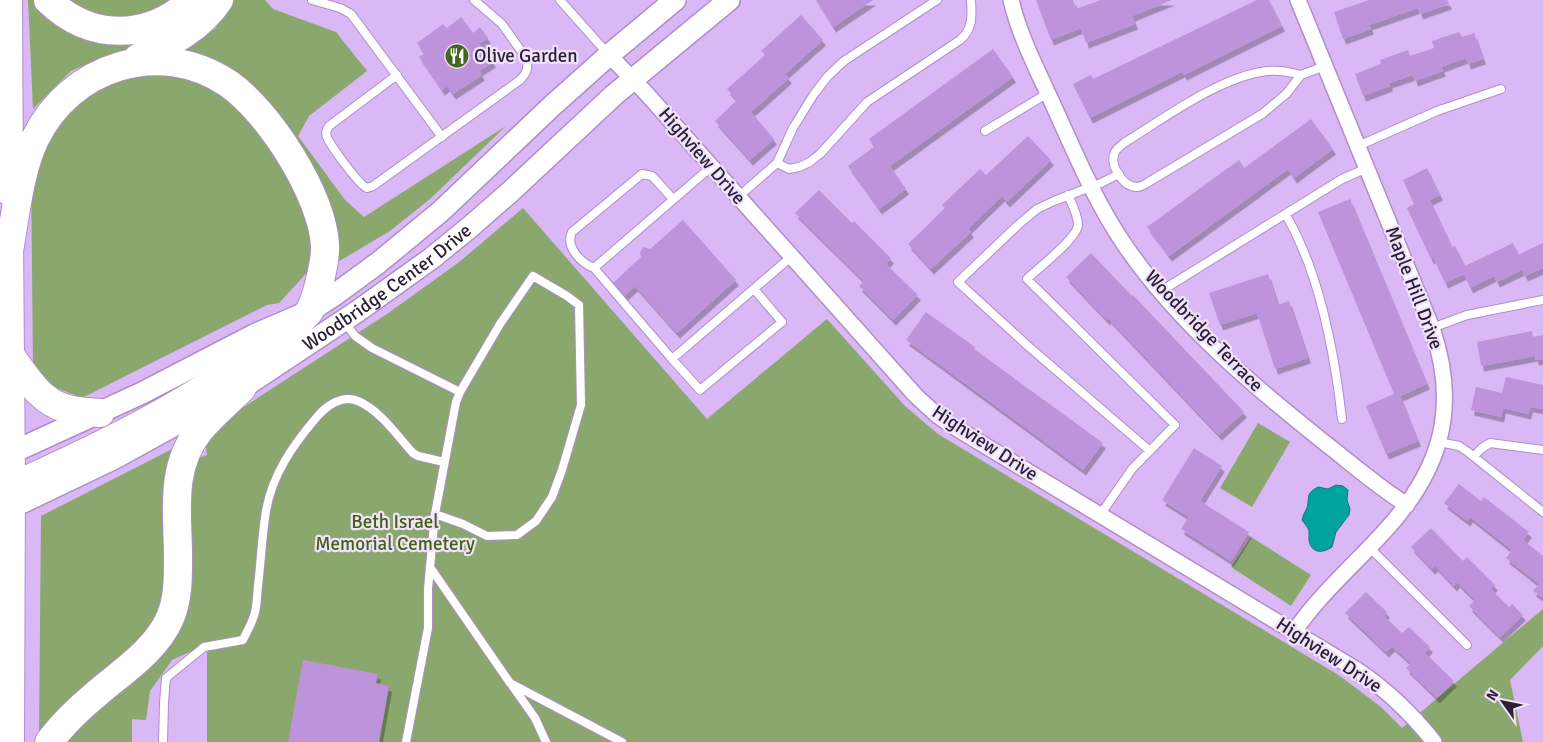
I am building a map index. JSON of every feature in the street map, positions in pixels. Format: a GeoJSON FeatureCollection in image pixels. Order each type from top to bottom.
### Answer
{"type":"FeatureCollection","features":[{"type":"Feature","properties":{"kind":"highway"},"geometry":{"type":"LineString","coordinates":[[8,0],[10,355],[5,484],[10,742]]}},
{"type":"Feature","properties":{"kind":"highway"},"geometry":{"type":"LineString","coordinates":[[48,0],[80,23],[105,30],[128,31],[166,20],[192,0]]}},
{"type":"Feature","properties":{"kind":"highway"},"geometry":{"type":"LineString","coordinates":[[9,251],[26,163],[33,142],[42,125],[60,102],[77,87],[98,74],[118,67],[181,38],[204,19],[219,0]]}},
{"type":"Feature","properties":{"kind":"highway"},"geometry":{"type":"LineString","coordinates":[[5,484],[96,448],[177,403],[261,350],[318,323],[325,255],[320,216],[301,174],[262,118],[246,99],[228,84],[197,68],[177,63],[155,62],[118,67]]}},
{"type":"Feature","properties":{"kind":"highway"},"geometry":{"type":"LineString","coordinates":[[10,355],[33,386],[51,402],[66,409],[100,413]]}},
{"type":"Feature","properties":{"kind":"highway"},"geometry":{"type":"LineString","coordinates":[[49,742],[87,702],[153,645],[166,626],[175,604],[178,585],[177,500],[178,475],[181,464],[198,432],[242,388]]}},
{"type":"Feature","properties":{"kind":"street","name":"Woodbridge Center Drive"},"geometry":{"type":"LineString","coordinates":[[5,484],[113,459],[242,388],[318,323],[378,263],[434,218],[540,117],[609,55],[675,0]]}},
{"type":"Feature","properties":{"kind":"street","name":"Woodbridge Center Drive"},"geometry":{"type":"LineString","coordinates":[[5,484],[100,413],[254,335],[318,323],[344,322],[425,263],[470,227],[510,193],[632,79],[729,0]]}},
{"type":"Feature","properties":{"kind":"street","name":"Woodbridge Terrace"},"geometry":{"type":"LineString","coordinates":[[1011,0],[1024,42],[1090,186],[1123,241],[1161,291],[1209,342],[1251,382],[1383,489],[1407,505]]}},
{"type":"Feature","properties":{"kind":"street","name":"Maple Hill Drive"},"geometry":{"type":"LineString","coordinates":[[1294,632],[1317,601],[1407,505],[1429,469],[1439,442],[1444,414],[1440,358],[1432,328],[1298,0]]}},
{"type":"Feature","properties":{"kind":"street","name":"Highview Drive"},"geometry":{"type":"LineString","coordinates":[[609,55],[916,396],[931,410],[956,428],[1377,684],[1410,715],[1434,742]]}},
{"type":"Feature","properties":{"kind":"lane"},"geometry":{"type":"LineString","coordinates":[[312,0],[340,8],[351,14],[442,137]]}},
{"type":"Feature","properties":{"kind":"lane"},"geometry":{"type":"LineString","coordinates":[[397,75],[328,127],[326,135],[362,186],[371,187],[442,137],[520,80],[527,69],[528,63],[526,58],[502,24],[474,0]]}},
{"type":"Feature","properties":{"kind":"lane"},"geometry":{"type":"LineString","coordinates":[[560,0],[609,55]]}},
{"type":"Feature","properties":{"kind":"lane"},"geometry":{"type":"LineString","coordinates":[[738,197],[777,163],[804,111],[832,70],[937,0]]}},
{"type":"Feature","properties":{"kind":"lane"},"geometry":{"type":"LineString","coordinates":[[777,163],[789,169],[810,162],[821,153],[867,102],[960,40],[967,33],[971,24],[971,0]]}},
{"type":"Feature","properties":{"kind":"lane"},"geometry":{"type":"LineString","coordinates":[[1301,75],[1286,94],[1262,114],[1148,183],[1132,186],[1124,182],[1114,165],[1113,157],[1121,146],[1211,90],[1238,78],[1261,72],[1277,71],[1301,75],[1325,66]]}},
{"type":"Feature","properties":{"kind":"lane"},"geometry":{"type":"LineString","coordinates":[[1358,146],[1437,111],[1501,89]]}},
{"type":"Feature","properties":{"kind":"lane"},"geometry":{"type":"LineString","coordinates":[[985,131],[1048,94]]}},
{"type":"Feature","properties":{"kind":"lane"},"geometry":{"type":"LineString","coordinates":[[594,268],[711,167]]}},
{"type":"Feature","properties":{"kind":"lane"},"geometry":{"type":"LineString","coordinates":[[1161,291],[1342,179],[1367,168]]}},
{"type":"Feature","properties":{"kind":"lane"},"geometry":{"type":"LineString","coordinates":[[674,199],[652,176],[642,174],[580,226],[571,235],[570,245],[586,265],[594,268],[700,390],[782,322],[754,289]]}},
{"type":"Feature","properties":{"kind":"lane"},"geometry":{"type":"LineString","coordinates":[[1119,174],[1045,205],[1030,214],[958,282],[1023,342],[1150,451]]}},
{"type":"Feature","properties":{"kind":"lane"},"geometry":{"type":"LineString","coordinates":[[1068,195],[1077,217],[1078,227],[1070,239],[1027,279],[1175,425],[1126,477],[1100,515]]}},
{"type":"Feature","properties":{"kind":"lane"},"geometry":{"type":"LineString","coordinates":[[1285,214],[1303,249],[1321,302],[1335,362],[1342,419]]}},
{"type":"Feature","properties":{"kind":"lane"},"geometry":{"type":"LineString","coordinates":[[672,359],[791,257]]}},
{"type":"Feature","properties":{"kind":"lane"},"geometry":{"type":"LineString","coordinates":[[406,742],[428,628],[430,566],[435,514],[454,408],[460,392],[500,324],[533,276],[579,305],[581,405],[552,497],[536,521],[517,535],[487,536],[464,524],[435,514]]}},
{"type":"Feature","properties":{"kind":"lane"},"geometry":{"type":"LineString","coordinates":[[1432,328],[1467,315],[1543,300]]}},
{"type":"Feature","properties":{"kind":"lane"},"geometry":{"type":"LineString","coordinates":[[344,322],[355,336],[372,348],[460,392]]}},
{"type":"Feature","properties":{"kind":"lane"},"geometry":{"type":"LineString","coordinates":[[163,742],[166,678],[204,647],[243,640],[255,613],[266,510],[274,485],[288,455],[320,413],[334,402],[350,399],[359,402],[376,413],[413,453],[444,462]]}},
{"type":"Feature","properties":{"kind":"lane"},"geometry":{"type":"LineString","coordinates":[[1439,442],[1459,446],[1474,456],[1543,512]]}},
{"type":"Feature","properties":{"kind":"lane"},"geometry":{"type":"LineString","coordinates":[[1474,456],[1490,443],[1543,450]]}},
{"type":"Feature","properties":{"kind":"lane"},"geometry":{"type":"LineString","coordinates":[[1369,547],[1467,645]]}},
{"type":"Feature","properties":{"kind":"lane"},"geometry":{"type":"LineString","coordinates":[[430,566],[534,718],[546,742]]}},
{"type":"Feature","properties":{"kind":"lane"},"geometry":{"type":"LineString","coordinates":[[510,683],[622,742]]}},
{"type":"Feature","properties":{"kind":"green space"},"geometry":{"type":"Polygon","coordinates":[[[28,0],[34,0],[37,6],[155,43],[108,55],[71,71],[33,109],[28,0]]]}},
{"type":"Feature","properties":{"kind":"green space"},"geometry":{"type":"Polygon","coordinates":[[[66,0],[179,0],[174,5],[125,20],[85,17],[66,0]]]}},
{"type":"Feature","properties":{"kind":"green space"},"geometry":{"type":"Polygon","coordinates":[[[228,0],[265,0],[273,9],[336,32],[367,71],[309,116],[298,136],[345,200],[364,217],[506,126],[430,199],[390,231],[336,263],[306,159],[181,53],[216,28],[228,0]]]}},
{"type":"Feature","properties":{"kind":"green space"},"geometry":{"type":"Polygon","coordinates":[[[130,69],[180,70],[234,97],[268,136],[309,208],[316,263],[279,303],[267,305],[82,398],[49,385],[33,366],[31,168],[48,126],[83,90],[130,69]]]}},
{"type":"Feature","properties":{"kind":"green space","name":"Beth Israel Memorial Cemetery"},"geometry":{"type":"Polygon","coordinates":[[[523,208],[707,419],[827,319],[905,406],[938,434],[1340,676],[1381,707],[1402,728],[1543,609],[1543,646],[1510,680],[1523,742],[207,742],[207,644],[172,660],[150,691],[146,720],[132,719],[132,742],[63,742],[163,642],[190,461],[207,455],[205,440],[222,421],[387,314],[458,263],[523,208]]]}},
{"type":"Feature","properties":{"kind":"green space"},"geometry":{"type":"Polygon","coordinates":[[[1258,423],[1290,442],[1252,507],[1220,488],[1258,423]]]}},
{"type":"Feature","properties":{"kind":"green space"},"geometry":{"type":"Polygon","coordinates":[[[180,445],[169,600],[154,632],[39,735],[41,516],[180,445]]]}},
{"type":"Feature","properties":{"kind":"green space"},"geometry":{"type":"Polygon","coordinates":[[[1251,537],[1311,575],[1291,606],[1231,567],[1251,537]]]}},
{"type":"Feature","properties":{"kind":"shaded area"},"geometry":{"type":"Polygon","coordinates":[[[1336,485],[1343,486],[1348,490],[1349,515],[1336,532],[1332,547],[1324,551],[1318,551],[1312,548],[1310,544],[1309,531],[1302,518],[1311,492],[1318,487],[1328,489],[1336,485]]]}},
{"type":"Feature","properties":{"kind":"building"},"geometry":{"type":"Polygon","coordinates":[[[816,0],[873,0],[833,27],[816,0]]]}},
{"type":"Feature","properties":{"kind":"building"},"geometry":{"type":"Polygon","coordinates":[[[1036,0],[1073,0],[1076,9],[1101,0],[1172,0],[1132,16],[1135,24],[1086,43],[1081,28],[1051,40],[1036,0]]]}},
{"type":"Feature","properties":{"kind":"building"},"geometry":{"type":"Polygon","coordinates":[[[1257,0],[1269,0],[1282,26],[1184,75],[1182,72],[1090,118],[1073,84],[1091,75],[1093,79],[1257,0]]]}},
{"type":"Feature","properties":{"kind":"building"},"geometry":{"type":"Polygon","coordinates":[[[1369,0],[1447,0],[1449,4],[1420,14],[1418,8],[1369,25],[1371,29],[1343,39],[1334,12],[1369,0]]]}},
{"type":"Feature","properties":{"kind":"building"},"geometry":{"type":"Polygon","coordinates":[[[801,15],[823,40],[785,74],[789,78],[751,112],[774,139],[750,160],[715,121],[737,100],[727,89],[765,55],[761,51],[801,15]]]}},
{"type":"Feature","properties":{"kind":"building","name":"Olive Garden"},"geometry":{"type":"Polygon","coordinates":[[[461,17],[473,33],[480,27],[488,38],[479,44],[482,48],[486,44],[494,54],[490,57],[493,62],[479,71],[482,75],[453,94],[447,86],[442,90],[419,57],[424,54],[417,43],[443,24],[447,28],[461,17]]]}},
{"type":"Feature","properties":{"kind":"building"},"geometry":{"type":"Polygon","coordinates":[[[1459,32],[1462,37],[1474,33],[1483,59],[1468,64],[1466,58],[1441,67],[1443,71],[1415,81],[1413,75],[1389,83],[1390,86],[1363,96],[1355,74],[1381,64],[1380,60],[1408,50],[1410,56],[1434,48],[1432,41],[1459,32]]]}},
{"type":"Feature","properties":{"kind":"building"},"geometry":{"type":"Polygon","coordinates":[[[993,49],[1013,77],[890,166],[906,189],[879,209],[848,166],[874,147],[869,139],[993,49]]]}},
{"type":"Feature","properties":{"kind":"building"},"geometry":{"type":"Polygon","coordinates":[[[1311,119],[1333,149],[1294,178],[1288,169],[1169,256],[1147,227],[1239,160],[1244,168],[1311,119]]]}},
{"type":"Feature","properties":{"kind":"building"},"geometry":{"type":"Polygon","coordinates":[[[1028,136],[1051,160],[1007,202],[1002,196],[968,229],[971,232],[931,269],[908,244],[945,208],[942,205],[980,169],[986,175],[1028,136]]]}},
{"type":"Feature","properties":{"kind":"building"},"geometry":{"type":"Polygon","coordinates":[[[1427,168],[1440,195],[1430,200],[1452,247],[1455,246],[1465,266],[1513,243],[1518,255],[1543,243],[1543,268],[1525,276],[1522,270],[1497,282],[1494,276],[1470,288],[1464,274],[1445,283],[1433,257],[1431,259],[1407,208],[1414,204],[1403,180],[1427,168]]]}},
{"type":"Feature","properties":{"kind":"building"},"geometry":{"type":"Polygon","coordinates":[[[819,190],[891,258],[886,264],[918,295],[893,320],[859,286],[864,281],[795,213],[819,190]]]}},
{"type":"Feature","properties":{"kind":"building"},"geometry":{"type":"Polygon","coordinates":[[[1350,199],[1427,384],[1400,396],[1418,441],[1386,454],[1366,406],[1394,394],[1318,212],[1350,199]]]}},
{"type":"Feature","properties":{"kind":"building"},"geometry":{"type":"Polygon","coordinates":[[[683,220],[736,280],[677,333],[635,286],[624,296],[613,283],[641,257],[640,253],[644,247],[650,249],[683,220]]]}},
{"type":"Feature","properties":{"kind":"building"},"geometry":{"type":"Polygon","coordinates":[[[1091,253],[1244,412],[1219,435],[1108,318],[1107,320],[1066,277],[1091,253]]]}},
{"type":"Feature","properties":{"kind":"building"},"geometry":{"type":"Polygon","coordinates":[[[1268,274],[1278,305],[1289,301],[1308,358],[1275,369],[1257,313],[1220,325],[1209,293],[1268,274]]]}},
{"type":"Feature","properties":{"kind":"building"},"geometry":{"type":"Polygon","coordinates":[[[926,312],[1103,443],[1083,470],[906,340],[926,312]]]}},
{"type":"Feature","properties":{"kind":"building"},"geometry":{"type":"Polygon","coordinates":[[[1532,331],[1533,337],[1543,335],[1543,359],[1536,360],[1535,356],[1481,366],[1477,342],[1532,331]]]}},
{"type":"Feature","properties":{"kind":"building"},"geometry":{"type":"Polygon","coordinates":[[[1506,377],[1543,385],[1543,409],[1530,407],[1528,414],[1503,408],[1501,417],[1471,410],[1476,387],[1502,393],[1506,377]]]}},
{"type":"Feature","properties":{"kind":"building"},"geometry":{"type":"Polygon","coordinates":[[[1194,448],[1222,466],[1200,501],[1249,532],[1231,561],[1181,529],[1189,517],[1162,500],[1194,448]]]}},
{"type":"Feature","properties":{"kind":"building"},"geometry":{"type":"Polygon","coordinates":[[[1459,484],[1481,501],[1484,497],[1529,532],[1523,540],[1543,556],[1543,598],[1533,591],[1539,584],[1506,558],[1512,550],[1470,517],[1467,521],[1444,503],[1459,484]]]}},
{"type":"Feature","properties":{"kind":"building"},"geometry":{"type":"Polygon","coordinates":[[[1431,528],[1463,561],[1467,557],[1495,585],[1491,589],[1509,607],[1512,604],[1523,615],[1500,637],[1469,606],[1475,600],[1457,582],[1454,586],[1435,566],[1432,569],[1411,547],[1431,528]]]}},
{"type":"Feature","properties":{"kind":"building"},"geometry":{"type":"Polygon","coordinates":[[[1366,592],[1387,612],[1384,616],[1402,633],[1409,627],[1430,647],[1425,653],[1454,681],[1437,698],[1406,668],[1411,663],[1392,646],[1386,652],[1345,613],[1366,592]]]}},
{"type":"Feature","properties":{"kind":"building"},"geometry":{"type":"Polygon","coordinates":[[[303,660],[378,674],[376,683],[389,686],[379,742],[288,742],[303,660]]]}},
{"type":"Feature","properties":{"kind":"place","name":"Olive Garden"},"geometry":{"type":"Point","coordinates":[457,56]}}]}
